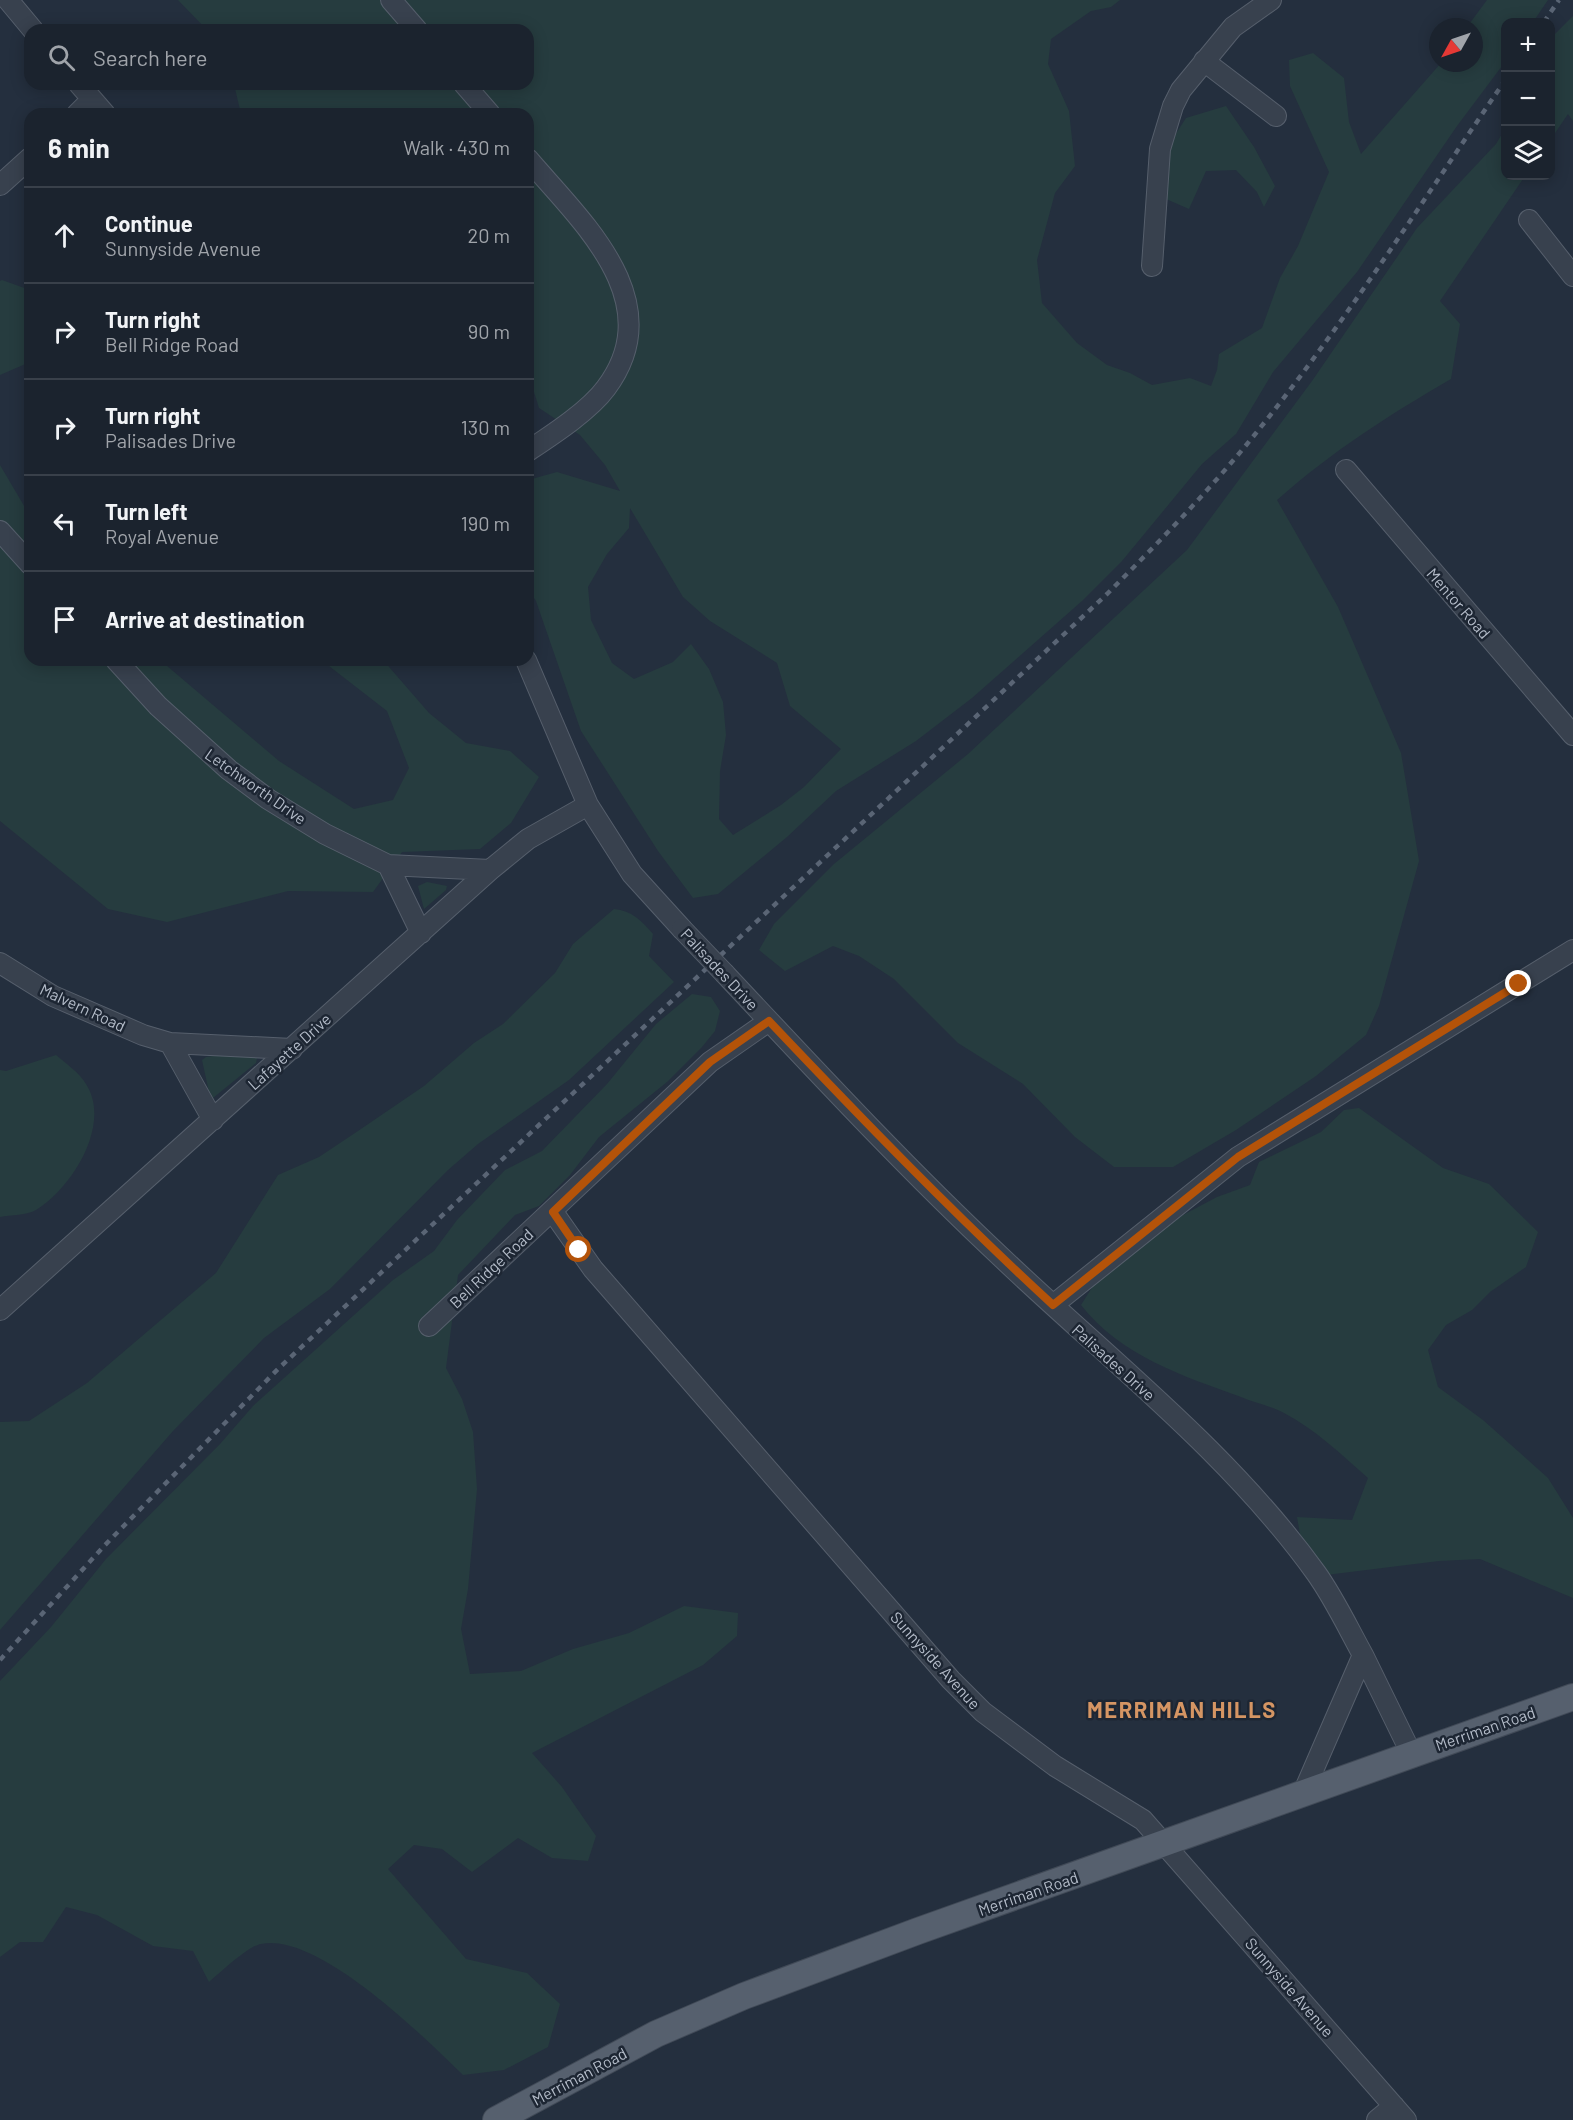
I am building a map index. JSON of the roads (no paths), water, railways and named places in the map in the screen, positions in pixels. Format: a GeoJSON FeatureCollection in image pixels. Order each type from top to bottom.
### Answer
{"type":"FeatureCollection","features":[{"type":"Feature","properties":{"kind":"main road","name":"Merriman Road"},"geometry":{"type":"LineString","coordinates":[[496,2120],[656,2034],[734,2000],[918,1931],[1166,1844],[1305,1791],[1573,1697]]}},
{"type":"Feature","properties":{"kind":"street"},"geometry":{"type":"LineString","coordinates":[[8,0],[28,24]]}},
{"type":"Feature","properties":{"kind":"street"},"geometry":{"type":"LineString","coordinates":[[391,0],[412,24]]}},
{"type":"Feature","properties":{"kind":"street"},"geometry":{"type":"LineString","coordinates":[[1152,266],[1160,149],[1180,90],[1233,27],[1271,0]]}},
{"type":"Feature","properties":{"kind":"street"},"geometry":{"type":"LineString","coordinates":[[1204,61],[1276,116]]}},
{"type":"Feature","properties":{"kind":"street"},"geometry":{"type":"LineString","coordinates":[[84,90],[99,107]]}},
{"type":"Feature","properties":{"kind":"street"},"geometry":{"type":"LineString","coordinates":[[469,90],[485,108]]}},
{"type":"Feature","properties":{"kind":"street"},"geometry":{"type":"LineString","coordinates":[[0,185],[24,164]]}},
{"type":"Feature","properties":{"kind":"street"},"geometry":{"type":"LineString","coordinates":[[534,166],[608,255],[622,284],[627,320],[622,356],[607,387],[596,400],[534,447]]}},
{"type":"Feature","properties":{"kind":"street"},"geometry":{"type":"LineString","coordinates":[[1529,220],[1573,276]]}},
{"type":"Feature","properties":{"kind":"street","name":"Mentor Road"},"geometry":{"type":"LineString","coordinates":[[1346,470],[1573,735]]}},
{"type":"Feature","properties":{"kind":"street"},"geometry":{"type":"LineString","coordinates":[[0,531],[24,557]]}},
{"type":"Feature","properties":{"kind":"street","name":"Letchworth Drive"},"geometry":{"type":"LineString","coordinates":[[122,666],[173,720],[229,770],[268,799],[325,834],[388,865],[490,870]]}},
{"type":"Feature","properties":{"kind":"street","name":"Palisades Drive"},"geometry":{"type":"LineString","coordinates":[[529,666],[588,805],[632,874],[724,974],[891,1148],[1000,1257],[1240,1481],[1287,1534],[1318,1576],[1363,1655],[1411,1753]]}},
{"type":"Feature","properties":{"kind":"street","name":"Lafayette Drive"},"geometry":{"type":"LineString","coordinates":[[0,1310],[490,870],[528,839],[588,805]]}},
{"type":"Feature","properties":{"kind":"street"},"geometry":{"type":"LineString","coordinates":[[388,865],[421,933]]}},
{"type":"Feature","properties":{"kind":"street"},"geometry":{"type":"LineString","coordinates":[[1053,1305],[1238,1157],[1573,950]]}},
{"type":"Feature","properties":{"kind":"street","name":"Malvern Road"},"geometry":{"type":"LineString","coordinates":[[0,963],[53,996],[143,1035],[170,1043],[292,1049]]}},
{"type":"Feature","properties":{"kind":"street","name":"Bell Ridge Road"},"geometry":{"type":"LineString","coordinates":[[429,1326],[553,1212],[702,1069],[769,1021]]}},
{"type":"Feature","properties":{"kind":"street"},"geometry":{"type":"LineString","coordinates":[[170,1043],[213,1119]]}},
{"type":"Feature","properties":{"kind":"street","name":"Sunnyside Avenue"},"geometry":{"type":"LineString","coordinates":[[553,1212],[593,1269],[951,1680],[983,1712],[1055,1766],[1143,1820],[1400,2113]]}},
{"type":"Feature","properties":{"kind":"street"},"geometry":{"type":"LineString","coordinates":[[1305,1791],[1363,1655]]}},
{"type":"Feature","properties":{"kind":"street"},"geometry":{"type":"LineString","coordinates":[[1377,2120],[1400,2113]]}},
{"type":"Feature","properties":{"kind":"railway"},"geometry":{"type":"LineString","coordinates":[[1547,18],[1559,0]]}},
{"type":"Feature","properties":{"kind":"railway"},"geometry":{"type":"LineString","coordinates":[[0,1660],[105,1545],[278,1369],[1107,594],[1181,518],[1252,438],[1319,351],[1501,86]]}},
{"type":"Feature","properties":{"kind":"district","name":"MERRIMAN HILLS"},"geometry":{"type":"Point","coordinates":[1182,1709]}}]}
